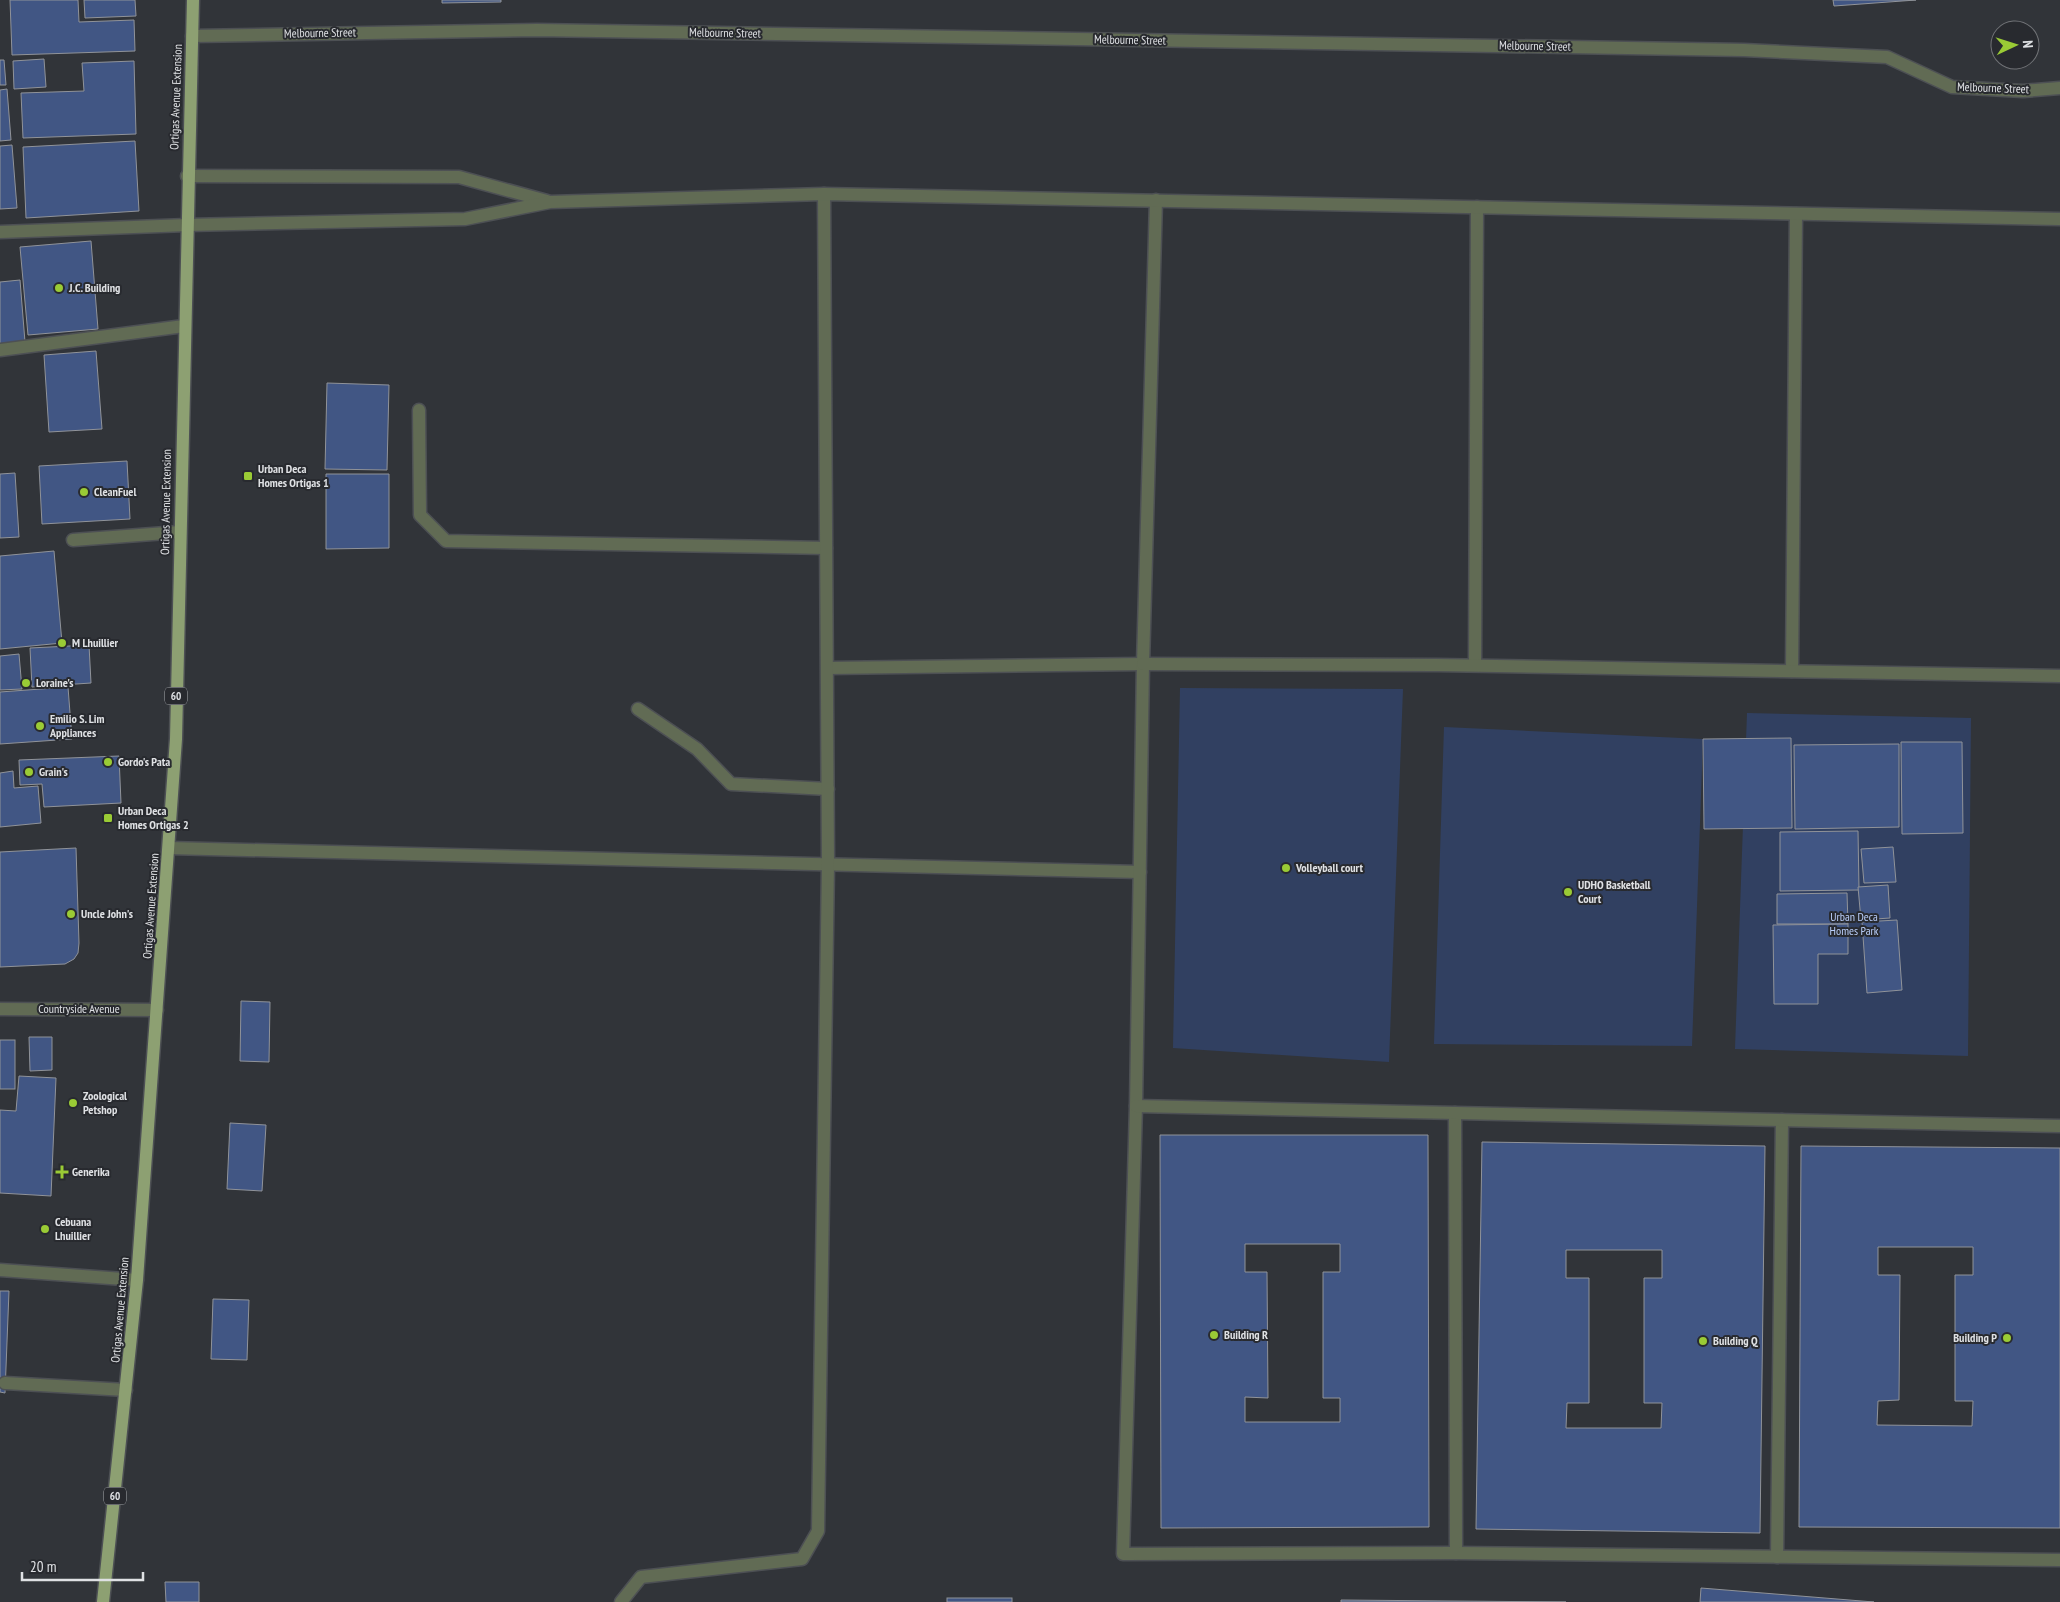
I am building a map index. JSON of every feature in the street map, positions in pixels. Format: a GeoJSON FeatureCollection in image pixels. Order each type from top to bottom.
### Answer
{"type":"FeatureCollection","features":[{"type":"Feature","properties":{"kind":"main road","name":"Ortigas Avenue Extension"},"geometry":{"type":"LineString","coordinates":[[103,1602],[137,1280],[176,739],[192,0]]}},
{"type":"Feature","properties":{"kind":"street","name":"Melbourne Street"},"geometry":{"type":"LineString","coordinates":[[192,36],[528,30],[1744,50],[1887,57],[1952,88],[2023,91],[2060,88]]}},
{"type":"Feature","properties":{"kind":"street"},"geometry":{"type":"LineString","coordinates":[[187,176],[459,178],[550,202]]}},
{"type":"Feature","properties":{"kind":"street"},"geometry":{"type":"LineString","coordinates":[[621,1602],[641,1577],[802,1559],[818,1531],[828,864],[824,194]]}},
{"type":"Feature","properties":{"kind":"street"},"geometry":{"type":"LineString","coordinates":[[0,232],[187,225],[465,219],[550,202],[824,194],[2060,219]]}},
{"type":"Feature","properties":{"kind":"street"},"geometry":{"type":"LineString","coordinates":[[1156,200],[1142,664],[1136,1106],[1123,1554],[1456,1553],[2060,1560]]}},
{"type":"Feature","properties":{"kind":"street"},"geometry":{"type":"LineString","coordinates":[[1475,665],[1477,207]]}},
{"type":"Feature","properties":{"kind":"street"},"geometry":{"type":"LineString","coordinates":[[1792,671],[1796,214]]}},
{"type":"Feature","properties":{"kind":"street"},"geometry":{"type":"LineString","coordinates":[[0,350],[184,326]]}},
{"type":"Feature","properties":{"kind":"street"},"geometry":{"type":"LineString","coordinates":[[419,410],[420,515],[446,541],[826,548]]}},
{"type":"Feature","properties":{"kind":"street"},"geometry":{"type":"LineString","coordinates":[[73,540],[179,532]]}},
{"type":"Feature","properties":{"kind":"street"},"geometry":{"type":"LineString","coordinates":[[828,668],[1142,664],[1475,665],[2060,676]]}},
{"type":"Feature","properties":{"kind":"street"},"geometry":{"type":"LineString","coordinates":[[638,709],[697,749],[731,784],[828,789]]}},
{"type":"Feature","properties":{"kind":"street"},"geometry":{"type":"LineString","coordinates":[[169,848],[1140,872]]}},
{"type":"Feature","properties":{"kind":"street","name":"Countryside Avenue"},"geometry":{"type":"LineString","coordinates":[[0,1009],[157,1010]]}},
{"type":"Feature","properties":{"kind":"street"},"geometry":{"type":"LineString","coordinates":[[1136,1106],[2060,1126]]}},
{"type":"Feature","properties":{"kind":"street"},"geometry":{"type":"LineString","coordinates":[[1455,1113],[1456,1553]]}},
{"type":"Feature","properties":{"kind":"street"},"geometry":{"type":"LineString","coordinates":[[1777,1557],[1782,1120]]}},
{"type":"Feature","properties":{"kind":"street"},"geometry":{"type":"LineString","coordinates":[[0,1270],[137,1280]]}},
{"type":"Feature","properties":{"kind":"street"},"geometry":{"type":"LineString","coordinates":[[5,1384],[126,1390]]}},
{"type":"Feature","properties":{"kind":"green space","name":"Volleyball court"},"geometry":{"type":"Polygon","coordinates":[[[1180,688],[1403,689],[1389,1062],[1173,1048],[1180,688]]]}},
{"type":"Feature","properties":{"kind":"green space","name":"Urban Deca Homes Park"},"geometry":{"type":"Polygon","coordinates":[[[1747,713],[1971,718],[1968,1056],[1735,1049],[1747,713]]]}},
{"type":"Feature","properties":{"kind":"green space","name":"UDHO Basketball Court"},"geometry":{"type":"Polygon","coordinates":[[[1444,727],[1703,739],[1692,1046],[1434,1044],[1444,727]]]}},
{"type":"Feature","properties":{"kind":"building"},"geometry":{"type":"Polygon","coordinates":[[[10,0],[78,0],[79,22],[134,20],[135,51],[12,55],[10,0]]]}},
{"type":"Feature","properties":{"kind":"building"},"geometry":{"type":"Polygon","coordinates":[[[84,0],[135,0],[136,16],[85,18],[84,0]]]}},
{"type":"Feature","properties":{"kind":"building"},"geometry":{"type":"Polygon","coordinates":[[[442,0],[501,0],[501,2],[442,3],[442,0]]]}},
{"type":"Feature","properties":{"kind":"building"},"geometry":{"type":"Polygon","coordinates":[[[1833,0],[1916,0],[1834,6],[1833,0]]]}},
{"type":"Feature","properties":{"kind":"building"},"geometry":{"type":"Polygon","coordinates":[[[44,59],[46,87],[14,89],[13,61],[44,59]]]}},
{"type":"Feature","properties":{"kind":"building"},"geometry":{"type":"Polygon","coordinates":[[[0,60],[4,60],[6,85],[0,85],[0,60]]]}},
{"type":"Feature","properties":{"kind":"building"},"geometry":{"type":"Polygon","coordinates":[[[134,61],[136,134],[23,138],[21,93],[84,91],[82,63],[134,61]]]}},
{"type":"Feature","properties":{"kind":"building"},"geometry":{"type":"Polygon","coordinates":[[[7,89],[11,140],[0,141],[0,90],[7,89]]]}},
{"type":"Feature","properties":{"kind":"building"},"geometry":{"type":"Polygon","coordinates":[[[135,141],[139,211],[26,218],[23,147],[135,141]]]}},
{"type":"Feature","properties":{"kind":"building"},"geometry":{"type":"Polygon","coordinates":[[[12,145],[17,208],[0,209],[0,146],[12,145]]]}},
{"type":"Feature","properties":{"kind":"building","name":"J.C. Building"},"geometry":{"type":"Polygon","coordinates":[[[91,241],[98,329],[28,335],[20,247],[91,241]]]}},
{"type":"Feature","properties":{"kind":"building"},"geometry":{"type":"Polygon","coordinates":[[[20,280],[25,342],[0,344],[0,282],[20,280]]]}},
{"type":"Feature","properties":{"kind":"building"},"geometry":{"type":"Polygon","coordinates":[[[96,351],[102,429],[49,432],[44,355],[96,351]]]}},
{"type":"Feature","properties":{"kind":"building"},"geometry":{"type":"Polygon","coordinates":[[[327,383],[389,385],[387,470],[325,469],[327,383]]]}},
{"type":"Feature","properties":{"kind":"building","name":"CleanFuel"},"geometry":{"type":"Polygon","coordinates":[[[127,461],[130,519],[42,524],[39,466],[127,461]]]}},
{"type":"Feature","properties":{"kind":"building"},"geometry":{"type":"Polygon","coordinates":[[[15,473],[19,537],[0,538],[0,474],[15,473]]]}},
{"type":"Feature","properties":{"kind":"building"},"geometry":{"type":"Polygon","coordinates":[[[326,474],[389,474],[389,548],[326,549],[326,474]]]}},
{"type":"Feature","properties":{"kind":"building"},"geometry":{"type":"Polygon","coordinates":[[[54,551],[62,643],[0,649],[0,556],[54,551]]]}},
{"type":"Feature","properties":{"kind":"building"},"geometry":{"type":"Polygon","coordinates":[[[89,645],[91,683],[32,687],[30,648],[89,645]]]}},
{"type":"Feature","properties":{"kind":"building"},"geometry":{"type":"Polygon","coordinates":[[[19,654],[22,689],[0,690],[0,656],[19,654]]]}},
{"type":"Feature","properties":{"kind":"building"},"geometry":{"type":"Polygon","coordinates":[[[68,687],[72,739],[0,744],[0,692],[68,687]]]}},
{"type":"Feature","properties":{"kind":"building"},"geometry":{"type":"Polygon","coordinates":[[[1791,738],[1792,828],[1704,829],[1703,739],[1791,738]]]}},
{"type":"Feature","properties":{"kind":"building"},"geometry":{"type":"Polygon","coordinates":[[[1901,742],[1962,742],[1963,833],[1902,834],[1901,742]]]}},
{"type":"Feature","properties":{"kind":"building"},"geometry":{"type":"Polygon","coordinates":[[[1899,744],[1899,827],[1795,829],[1794,745],[1899,744]]]}},
{"type":"Feature","properties":{"kind":"building"},"geometry":{"type":"Polygon","coordinates":[[[119,756],[121,803],[44,807],[42,784],[20,785],[19,760],[119,756]]]}},
{"type":"Feature","properties":{"kind":"building"},"geometry":{"type":"Polygon","coordinates":[[[13,771],[14,788],[38,786],[41,823],[0,827],[0,773],[13,771]]]}},
{"type":"Feature","properties":{"kind":"building"},"geometry":{"type":"Polygon","coordinates":[[[1858,831],[1859,890],[1780,891],[1780,832],[1858,831]]]}},
{"type":"Feature","properties":{"kind":"building"},"geometry":{"type":"Polygon","coordinates":[[[1893,847],[1896,882],[1864,883],[1861,849],[1893,847]]]}},
{"type":"Feature","properties":{"kind":"building"},"geometry":{"type":"Polygon","coordinates":[[[76,848],[78,953],[74,959],[65,964],[0,967],[0,852],[76,848]]]}},
{"type":"Feature","properties":{"kind":"building"},"geometry":{"type":"Polygon","coordinates":[[[1888,885],[1890,918],[1861,920],[1858,887],[1888,885]]]}},
{"type":"Feature","properties":{"kind":"building"},"geometry":{"type":"Polygon","coordinates":[[[1847,893],[1848,924],[1777,924],[1777,894],[1847,893]]]}},
{"type":"Feature","properties":{"kind":"building"},"geometry":{"type":"Polygon","coordinates":[[[1897,920],[1902,990],[1867,993],[1862,922],[1897,920]]]}},
{"type":"Feature","properties":{"kind":"building"},"geometry":{"type":"Polygon","coordinates":[[[1848,924],[1848,954],[1818,954],[1818,1004],[1774,1004],[1773,925],[1848,924]]]}},
{"type":"Feature","properties":{"kind":"building"},"geometry":{"type":"Polygon","coordinates":[[[241,1001],[270,1002],[269,1062],[240,1061],[241,1001]]]}},
{"type":"Feature","properties":{"kind":"building"},"geometry":{"type":"Polygon","coordinates":[[[29,1037],[52,1037],[52,1070],[30,1071],[29,1037]]]}},
{"type":"Feature","properties":{"kind":"building"},"geometry":{"type":"Polygon","coordinates":[[[0,1040],[15,1040],[15,1089],[0,1089],[0,1040]]]}},
{"type":"Feature","properties":{"kind":"building"},"geometry":{"type":"Polygon","coordinates":[[[19,1076],[56,1078],[51,1196],[0,1193],[0,1110],[16,1111],[19,1076]]]}},
{"type":"Feature","properties":{"kind":"building"},"geometry":{"type":"Polygon","coordinates":[[[230,1123],[266,1125],[262,1191],[227,1189],[230,1123]]]}},
{"type":"Feature","properties":{"kind":"building","name":"Building R"},"geometry":{"type":"Polygon","coordinates":[[[1160,1135],[1428,1135],[1429,1527],[1161,1528],[1160,1135]],[[1245,1244],[1245,1272],[1267,1272],[1268,1398],[1245,1397],[1245,1422],[1340,1422],[1340,1398],[1323,1398],[1323,1272],[1340,1272],[1340,1244],[1245,1244]]]}},
{"type":"Feature","properties":{"kind":"building","name":"Building Q"},"geometry":{"type":"Polygon","coordinates":[[[1482,1142],[1765,1146],[1760,1533],[1476,1529],[1482,1142]],[[1566,1250],[1566,1278],[1589,1278],[1589,1403],[1567,1403],[1566,1428],[1661,1428],[1662,1403],[1644,1403],[1644,1278],[1662,1278],[1662,1250],[1566,1250]]]}},
{"type":"Feature","properties":{"kind":"building","name":"Building P"},"geometry":{"type":"Polygon","coordinates":[[[1801,1146],[2060,1148],[2060,1528],[1799,1527],[1801,1146]],[[1878,1247],[1878,1275],[1900,1275],[1899,1400],[1878,1401],[1877,1425],[1972,1426],[1973,1401],[1955,1401],[1955,1275],[1973,1275],[1973,1247],[1878,1247]]]}},
{"type":"Feature","properties":{"kind":"building"},"geometry":{"type":"Polygon","coordinates":[[[0,1291],[9,1291],[5,1393],[0,1392],[0,1291]]]}},
{"type":"Feature","properties":{"kind":"building"},"geometry":{"type":"Polygon","coordinates":[[[213,1299],[249,1300],[247,1360],[211,1359],[213,1299]]]}},
{"type":"Feature","properties":{"kind":"building"},"geometry":{"type":"Polygon","coordinates":[[[165,1582],[199,1582],[199,1602],[166,1602],[165,1582]]]}},
{"type":"Feature","properties":{"kind":"building"},"geometry":{"type":"Polygon","coordinates":[[[1701,1588],[1874,1602],[1700,1602],[1701,1588]]]}},
{"type":"Feature","properties":{"kind":"building"},"geometry":{"type":"Polygon","coordinates":[[[947,1598],[1012,1598],[1012,1602],[947,1602],[947,1598]]]}},
{"type":"Feature","properties":{"kind":"building"},"geometry":{"type":"Polygon","coordinates":[[[1341,1600],[1566,1602],[1341,1602],[1341,1600]]]}},
{"type":"Feature","properties":{"kind":"place","name":"J.C. Building"},"geometry":{"type":"Point","coordinates":[59,288]}},
{"type":"Feature","properties":{"kind":"place","name":"Urban Deca Homes Ortigas 1"},"geometry":{"type":"Point","coordinates":[248,476]}},
{"type":"Feature","properties":{"kind":"place","name":"CleanFuel"},"geometry":{"type":"Point","coordinates":[84,492]}},
{"type":"Feature","properties":{"kind":"place","name":"M Lhuillier"},"geometry":{"type":"Point","coordinates":[62,643]}},
{"type":"Feature","properties":{"kind":"place","name":"Loraine's"},"geometry":{"type":"Point","coordinates":[26,683]}},
{"type":"Feature","properties":{"kind":"place","name":"Emilio S. Lim Appliances"},"geometry":{"type":"Point","coordinates":[40,726]}},
{"type":"Feature","properties":{"kind":"place","name":"Gordo's Pata"},"geometry":{"type":"Point","coordinates":[108,762]}},
{"type":"Feature","properties":{"kind":"place","name":"Grain's"},"geometry":{"type":"Point","coordinates":[29,772]}},
{"type":"Feature","properties":{"kind":"place","name":"Urban Deca Homes Ortigas 2"},"geometry":{"type":"Point","coordinates":[108,818]}},
{"type":"Feature","properties":{"kind":"place","name":"Volleyball court"},"geometry":{"type":"Point","coordinates":[1286,868]}},
{"type":"Feature","properties":{"kind":"place","name":"UDHO Basketball Court"},"geometry":{"type":"Point","coordinates":[1568,892]}},
{"type":"Feature","properties":{"kind":"place","name":"Uncle John's"},"geometry":{"type":"Point","coordinates":[71,914]}},
{"type":"Feature","properties":{"kind":"place","name":"Zoological Petshop"},"geometry":{"type":"Point","coordinates":[73,1103]}},
{"type":"Feature","properties":{"kind":"place","name":"Generika"},"geometry":{"type":"Point","coordinates":[62,1172]}},
{"type":"Feature","properties":{"kind":"place","name":"Cebuana Lhuillier"},"geometry":{"type":"Point","coordinates":[45,1229]}},
{"type":"Feature","properties":{"kind":"place","name":"Building R"},"geometry":{"type":"Point","coordinates":[1214,1335]}},
{"type":"Feature","properties":{"kind":"place","name":"Building P"},"geometry":{"type":"Point","coordinates":[2007,1338]}},
{"type":"Feature","properties":{"kind":"place","name":"Building Q"},"geometry":{"type":"Point","coordinates":[1703,1341]}}]}
